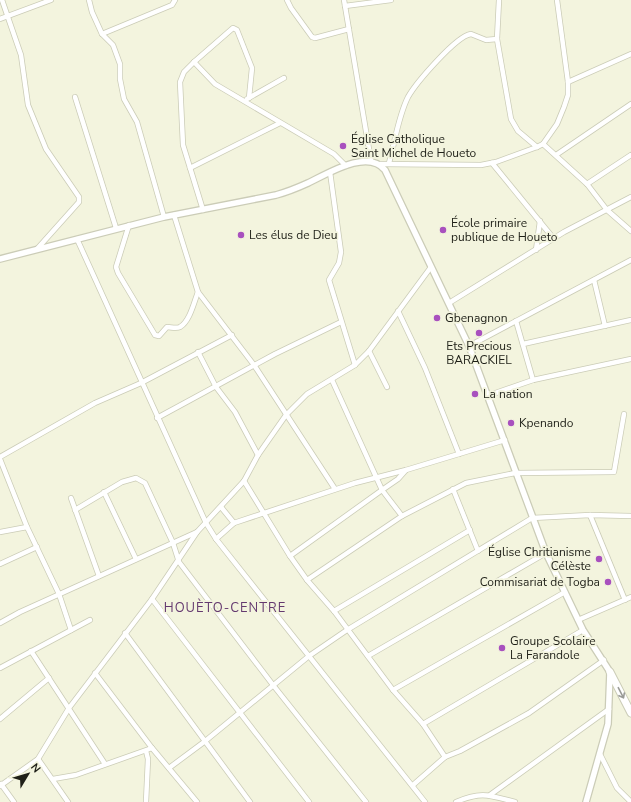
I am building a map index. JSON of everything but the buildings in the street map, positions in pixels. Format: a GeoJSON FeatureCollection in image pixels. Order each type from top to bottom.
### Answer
{"type":"FeatureCollection","features":[{"type":"Feature","properties":{"kind":"main road"},"geometry":{"type":"LineString","coordinates":[[610,672],[631,713]]}},
{"type":"Feature","properties":{"kind":"street"},"geometry":{"type":"LineString","coordinates":[[2,0],[21,55],[28,105],[46,149],[79,198],[79,202],[37,249]]}},
{"type":"Feature","properties":{"kind":"street"},"geometry":{"type":"LineString","coordinates":[[0,19],[51,0]]}},
{"type":"Feature","properties":{"kind":"street"},"geometry":{"type":"LineString","coordinates":[[89,0],[92,12],[102,34],[112,46],[120,64],[120,79],[124,99],[138,122],[164,217]]}},
{"type":"Feature","properties":{"kind":"street"},"geometry":{"type":"LineString","coordinates":[[102,34],[172,5],[175,0]]}},
{"type":"Feature","properties":{"kind":"street"},"geometry":{"type":"LineString","coordinates":[[287,0],[312,37],[315,38],[348,29]]}},
{"type":"Feature","properties":{"kind":"street"},"geometry":{"type":"LineString","coordinates":[[344,0],[370,161]]}},
{"type":"Feature","properties":{"kind":"street"},"geometry":{"type":"LineString","coordinates":[[345,6],[391,0]]}},
{"type":"Feature","properties":{"kind":"street"},"geometry":{"type":"LineString","coordinates":[[499,0],[497,39],[513,125],[537,147]]}},
{"type":"Feature","properties":{"kind":"street"},"geometry":{"type":"LineString","coordinates":[[0,259],[116,228],[288,192],[346,166],[370,161],[380,164],[389,163],[460,166],[492,163],[537,147],[543,144],[557,124],[568,95],[568,82],[557,0]]}},
{"type":"Feature","properties":{"kind":"street"},"geometry":{"type":"LineString","coordinates":[[202,210],[183,145],[180,82],[184,72],[232,28],[235,28],[252,68],[249,98]]}},
{"type":"Feature","properties":{"kind":"street"},"geometry":{"type":"LineString","coordinates":[[389,163],[402,111],[408,97],[425,76],[453,45],[464,36],[471,34],[486,40],[497,39]]}},
{"type":"Feature","properties":{"kind":"street"},"geometry":{"type":"LineString","coordinates":[[568,82],[631,54]]}},
{"type":"Feature","properties":{"kind":"street"},"geometry":{"type":"LineString","coordinates":[[194,62],[215,84],[242,102],[334,154],[346,166]]}},
{"type":"Feature","properties":{"kind":"street"},"geometry":{"type":"LineString","coordinates":[[242,102],[284,78]]}},
{"type":"Feature","properties":{"kind":"street"},"geometry":{"type":"LineString","coordinates":[[75,96],[116,228]]}},
{"type":"Feature","properties":{"kind":"street"},"geometry":{"type":"LineString","coordinates":[[556,156],[631,104]]}},
{"type":"Feature","properties":{"kind":"street"},"geometry":{"type":"LineString","coordinates":[[190,168],[280,123]]}},
{"type":"Feature","properties":{"kind":"street"},"geometry":{"type":"LineString","coordinates":[[543,144],[588,184],[607,210],[631,231]]}},
{"type":"Feature","properties":{"kind":"street"},"geometry":{"type":"LineString","coordinates":[[588,184],[631,154]]}},
{"type":"Feature","properties":{"kind":"street"},"geometry":{"type":"LineString","coordinates":[[492,163],[554,239]]}},
{"type":"Feature","properties":{"kind":"street"},"geometry":{"type":"LineString","coordinates":[[380,164],[385,170],[469,346],[546,553],[583,630],[604,660],[610,672],[608,724],[586,802]]}},
{"type":"Feature","properties":{"kind":"street"},"geometry":{"type":"LineString","coordinates":[[330,172],[341,252],[339,263],[329,280],[355,365]]}},
{"type":"Feature","properties":{"kind":"street"},"geometry":{"type":"LineString","coordinates":[[449,302],[554,239],[631,197]]}},
{"type":"Feature","properties":{"kind":"street"},"geometry":{"type":"LineString","coordinates":[[174,215],[198,292],[254,365],[335,489]]}},
{"type":"Feature","properties":{"kind":"street"},"geometry":{"type":"LineString","coordinates":[[536,250],[540,221]]}},
{"type":"Feature","properties":{"kind":"street"},"geometry":{"type":"LineString","coordinates":[[129,225],[116,267],[118,273],[155,335],[159,336],[167,327],[177,328],[184,324],[198,292]]}},
{"type":"Feature","properties":{"kind":"street"},"geometry":{"type":"LineString","coordinates":[[77,239],[141,383],[206,523],[216,539],[425,802]]}},
{"type":"Feature","properties":{"kind":"street"},"geometry":{"type":"LineString","coordinates":[[469,346],[631,260]]}},
{"type":"Feature","properties":{"kind":"street"},"geometry":{"type":"LineString","coordinates":[[14,802],[0,785],[38,759],[69,708],[152,599],[179,562],[198,532],[244,480],[258,455],[286,415],[308,394],[355,365],[369,351],[431,267]]}},
{"type":"Feature","properties":{"kind":"street"},"geometry":{"type":"LineString","coordinates":[[594,280],[605,326]]}},
{"type":"Feature","properties":{"kind":"street"},"geometry":{"type":"LineString","coordinates":[[398,311],[425,368],[459,454]]}},
{"type":"Feature","properties":{"kind":"street"},"geometry":{"type":"LineString","coordinates":[[523,344],[631,320]]}},
{"type":"Feature","properties":{"kind":"street"},"geometry":{"type":"LineString","coordinates":[[516,321],[533,380]]}},
{"type":"Feature","properties":{"kind":"street"},"geometry":{"type":"LineString","coordinates":[[157,418],[254,365],[341,322]]}},
{"type":"Feature","properties":{"kind":"street"},"geometry":{"type":"LineString","coordinates":[[71,630],[59,594],[27,527],[0,458],[95,403],[141,383],[198,352],[232,336]]}},
{"type":"Feature","properties":{"kind":"street"},"geometry":{"type":"LineString","coordinates":[[369,351],[387,387]]}},
{"type":"Feature","properties":{"kind":"street"},"geometry":{"type":"LineString","coordinates":[[198,352],[216,387],[235,412],[258,455]]}},
{"type":"Feature","properties":{"kind":"street"},"geometry":{"type":"LineString","coordinates":[[487,396],[533,380],[631,359]]}},
{"type":"Feature","properties":{"kind":"street"},"geometry":{"type":"LineString","coordinates":[[332,380],[382,490],[402,516]]}},
{"type":"Feature","properties":{"kind":"street"},"geometry":{"type":"LineString","coordinates":[[307,580],[402,516],[466,484],[515,473],[614,472],[624,414]]}},
{"type":"Feature","properties":{"kind":"street"},"geometry":{"type":"LineString","coordinates":[[216,539],[234,523],[335,489],[406,470],[505,440]]}},
{"type":"Feature","properties":{"kind":"street"},"geometry":{"type":"LineString","coordinates":[[290,556],[398,479],[406,470]]}},
{"type":"Feature","properties":{"kind":"street"},"geometry":{"type":"LineString","coordinates":[[74,510],[122,482],[136,478],[145,483],[173,543],[179,562],[365,802]]}},
{"type":"Feature","properties":{"kind":"street"},"geometry":{"type":"LineString","coordinates":[[244,480],[290,556],[307,580],[334,611],[393,690],[423,724],[445,757]]}},
{"type":"Feature","properties":{"kind":"street"},"geometry":{"type":"LineString","coordinates":[[454,489],[478,551]]}},
{"type":"Feature","properties":{"kind":"street"},"geometry":{"type":"LineString","coordinates":[[104,492],[136,559]]}},
{"type":"Feature","properties":{"kind":"street"},"geometry":{"type":"LineString","coordinates":[[70,498],[99,576]]}},
{"type":"Feature","properties":{"kind":"street"},"geometry":{"type":"LineString","coordinates":[[221,507],[234,523]]}},
{"type":"Feature","properties":{"kind":"street"},"geometry":{"type":"LineString","coordinates":[[590,515],[625,600]]}},
{"type":"Feature","properties":{"kind":"street"},"geometry":{"type":"LineString","coordinates":[[169,768],[204,742],[310,656],[347,630],[532,518],[590,515],[631,516]]}},
{"type":"Feature","properties":{"kind":"street"},"geometry":{"type":"LineString","coordinates":[[0,532],[27,527]]}},
{"type":"Feature","properties":{"kind":"street"},"geometry":{"type":"LineString","coordinates":[[334,611],[470,530]]}},
{"type":"Feature","properties":{"kind":"street"},"geometry":{"type":"LineString","coordinates":[[0,623],[59,594],[198,532]]}},
{"type":"Feature","properties":{"kind":"street"},"geometry":{"type":"LineString","coordinates":[[0,564],[37,547]]}},
{"type":"Feature","properties":{"kind":"street"},"geometry":{"type":"LineString","coordinates":[[368,656],[546,553]]}},
{"type":"Feature","properties":{"kind":"street"},"geometry":{"type":"LineString","coordinates":[[393,690],[565,592]]}},
{"type":"Feature","properties":{"kind":"street"},"geometry":{"type":"LineString","coordinates":[[578,620],[631,597]]}},
{"type":"Feature","properties":{"kind":"street"},"geometry":{"type":"LineString","coordinates":[[152,599],[309,802]]}},
{"type":"Feature","properties":{"kind":"street"},"geometry":{"type":"LineString","coordinates":[[0,668],[90,620]]}},
{"type":"Feature","properties":{"kind":"street"},"geometry":{"type":"LineString","coordinates":[[423,724],[583,630]]}},
{"type":"Feature","properties":{"kind":"street"},"geometry":{"type":"LineString","coordinates":[[125,633],[204,742],[250,802]]}},
{"type":"Feature","properties":{"kind":"street"},"geometry":{"type":"LineString","coordinates":[[31,651],[105,764]]}},
{"type":"Feature","properties":{"kind":"street"},"geometry":{"type":"LineString","coordinates":[[413,785],[445,757],[460,751],[529,713],[604,660]]}},
{"type":"Feature","properties":{"kind":"street"},"geometry":{"type":"LineString","coordinates":[[95,673],[152,748],[197,802]]}},
{"type":"Feature","properties":{"kind":"street"},"geometry":{"type":"LineString","coordinates":[[0,719],[49,678]]}},
{"type":"Feature","properties":{"kind":"street"},"geometry":{"type":"LineString","coordinates":[[490,795],[609,709]]}},
{"type":"Feature","properties":{"kind":"street"},"geometry":{"type":"LineString","coordinates":[[53,779],[76,775],[152,748]]}},
{"type":"Feature","properties":{"kind":"street"},"geometry":{"type":"LineString","coordinates":[[146,751],[148,759],[146,802]]}},
{"type":"Feature","properties":{"kind":"street"},"geometry":{"type":"LineString","coordinates":[[600,754],[617,788],[631,802]]}},
{"type":"Feature","properties":{"kind":"street"},"geometry":{"type":"LineString","coordinates":[[38,759],[68,802]]}},
{"type":"Feature","properties":{"kind":"street"},"geometry":{"type":"LineString","coordinates":[[456,802],[467,800],[474,795],[490,795],[515,802]]}},
{"type":"Feature","properties":{"kind":"place","name":"Église Catholique Saint Michel de Houeto"},"geometry":{"type":"Point","coordinates":[343,146]}},
{"type":"Feature","properties":{"kind":"place","name":"École primaire publique de Houeto"},"geometry":{"type":"Point","coordinates":[443,230]}},
{"type":"Feature","properties":{"kind":"place","name":"Les élus de Dieu"},"geometry":{"type":"Point","coordinates":[241,235]}},
{"type":"Feature","properties":{"kind":"place","name":"Gbenagnon"},"geometry":{"type":"Point","coordinates":[437,318]}},
{"type":"Feature","properties":{"kind":"place","name":"Ets Precious BARACKIEL"},"geometry":{"type":"Point","coordinates":[479,333]}},
{"type":"Feature","properties":{"kind":"place","name":"La nation"},"geometry":{"type":"Point","coordinates":[475,394]}},
{"type":"Feature","properties":{"kind":"place","name":"Kpenando"},"geometry":{"type":"Point","coordinates":[511,423]}},
{"type":"Feature","properties":{"kind":"place","name":"Église Chritianisme Célèste"},"geometry":{"type":"Point","coordinates":[599,559]}},
{"type":"Feature","properties":{"kind":"place","name":"Commisariat de Togba"},"geometry":{"type":"Point","coordinates":[608,582]}},
{"type":"Feature","properties":{"kind":"place","name":"Groupe Scolaire La Farandole"},"geometry":{"type":"Point","coordinates":[502,648]}},
{"type":"Feature","properties":{"kind":"district","name":"HOUÈTO-CENTRE"},"geometry":{"type":"Point","coordinates":[225,607]}}]}
